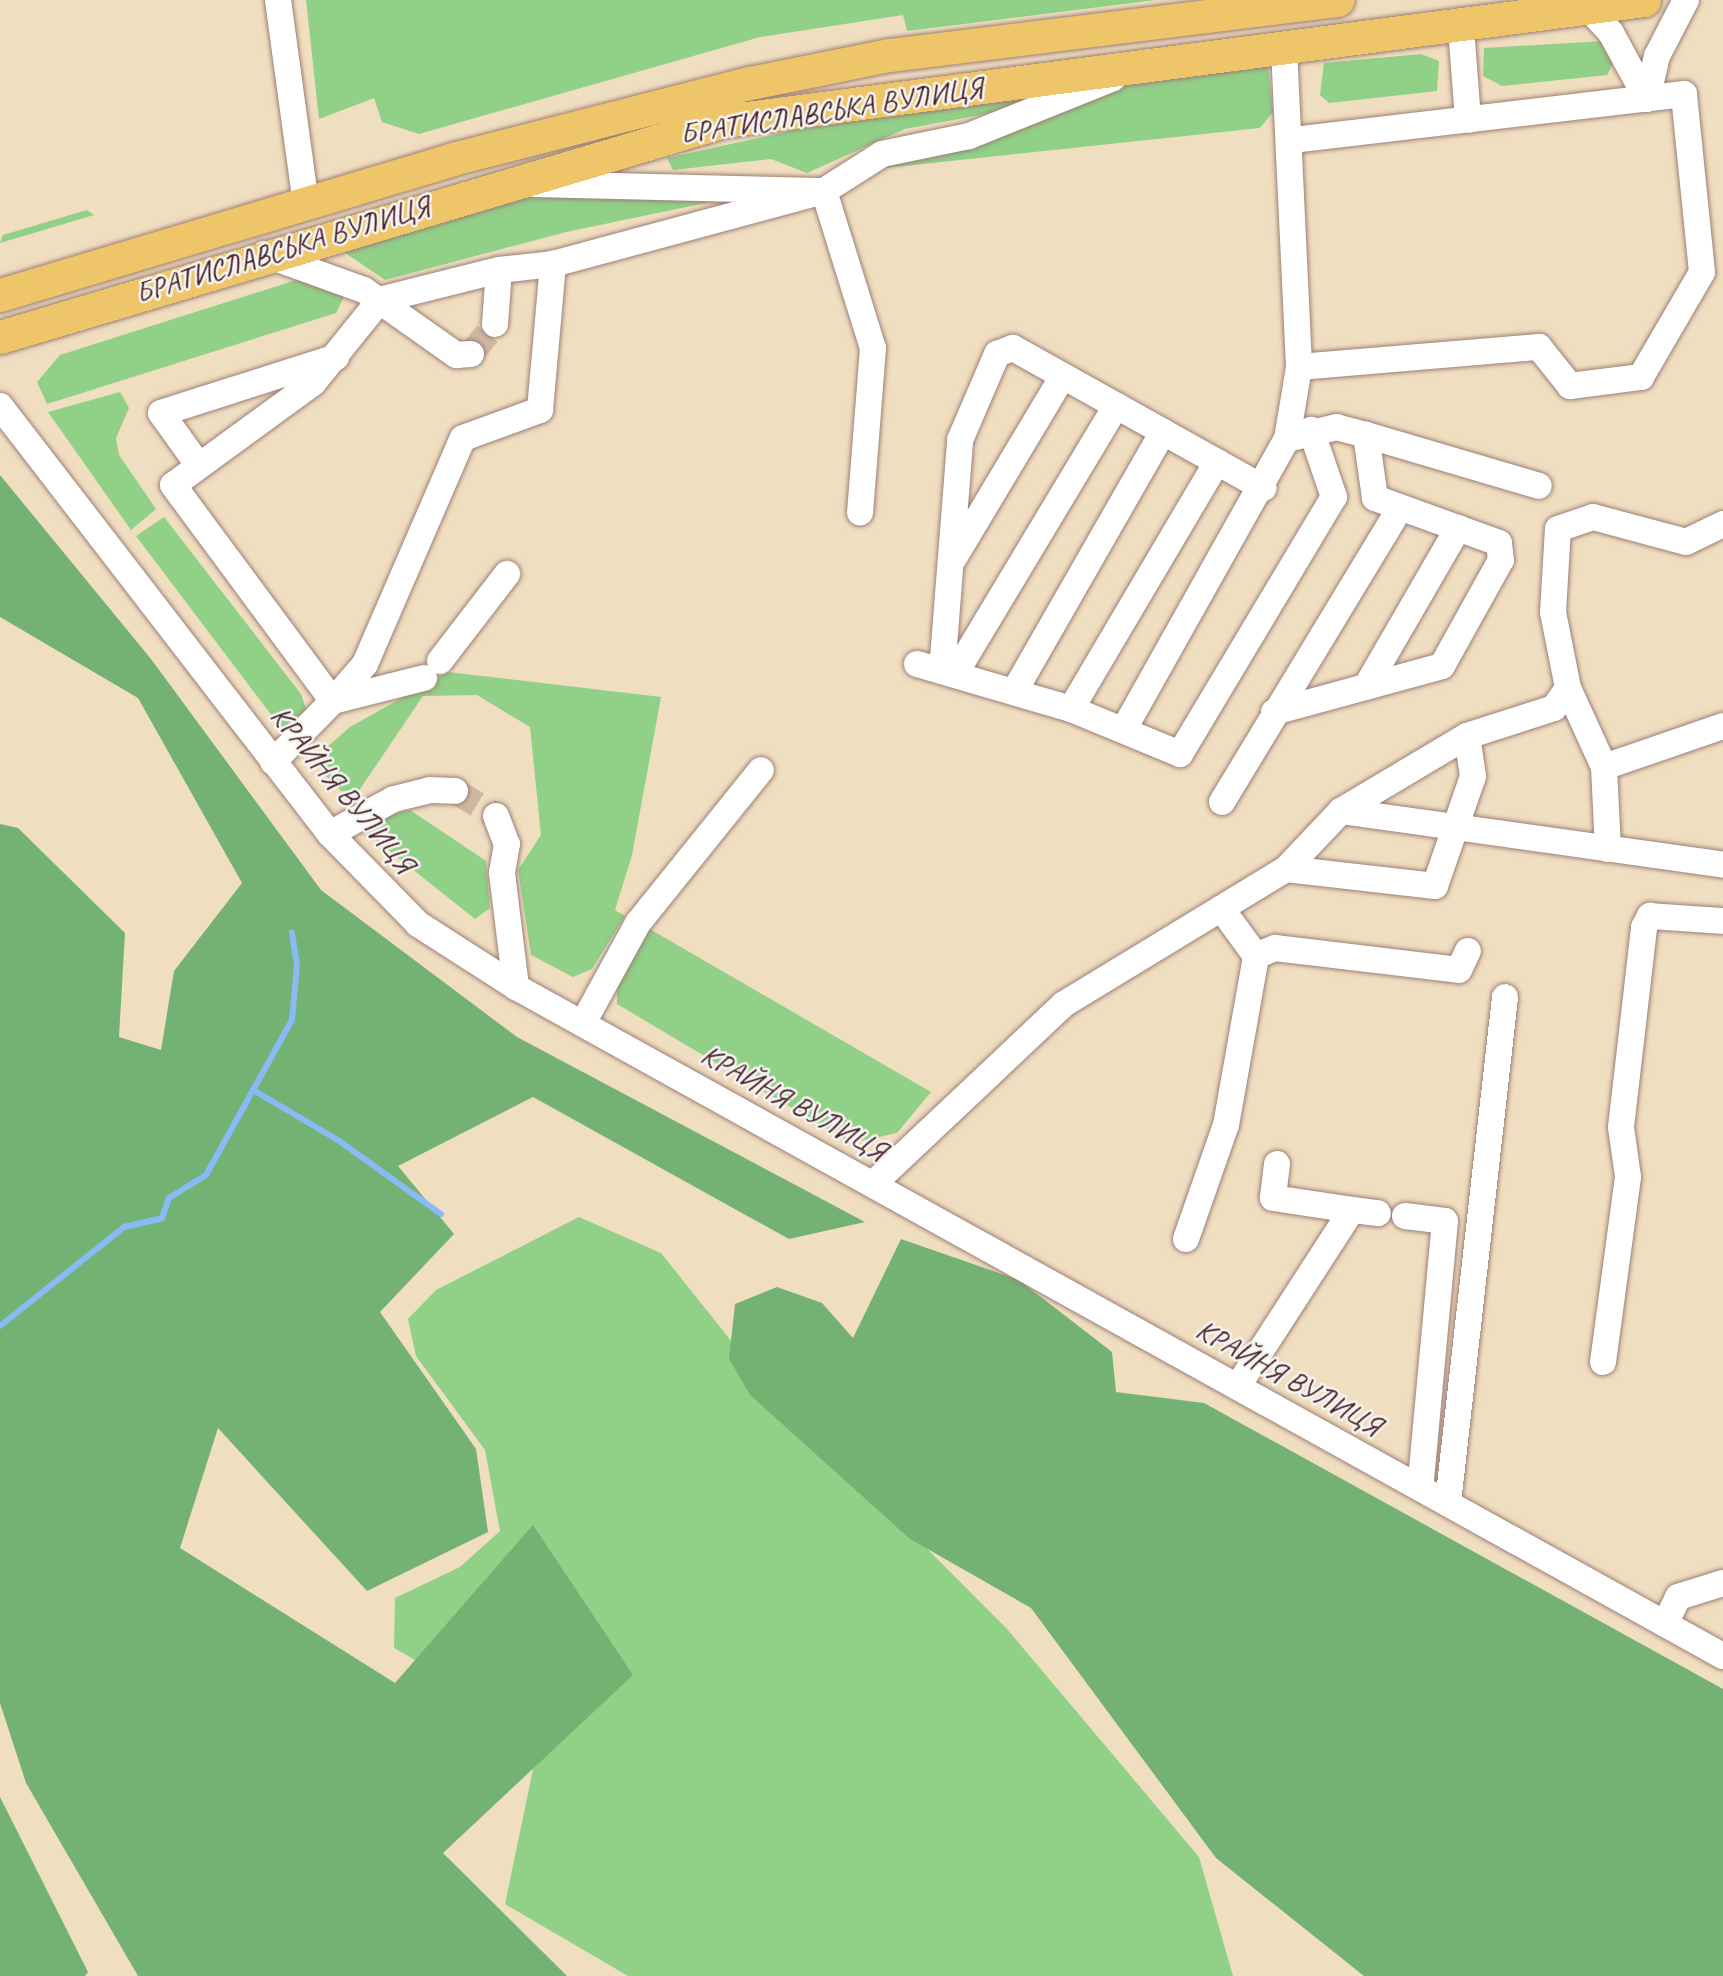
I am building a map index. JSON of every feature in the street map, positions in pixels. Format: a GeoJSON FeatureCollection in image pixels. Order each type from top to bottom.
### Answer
{"type":"FeatureCollection","features":[{"type":"Feature","properties":{"kind":"main road","name":"БРАТИСЛАВСЬКА ВУЛИЦЯ"},"geometry":{"type":"LineString","coordinates":[[0,295],[306,204],[709,93],[889,55],[1338,0]]}},
{"type":"Feature","properties":{"kind":"main road","name":"БРАТИСЛАВСЬКА ВУЛИЦЯ"},"geometry":{"type":"LineString","coordinates":[[0,337],[501,183],[724,121],[1147,64],[1461,28],[1644,0]]}},
{"type":"Feature","properties":{"kind":"street"},"geometry":{"type":"LineString","coordinates":[[278,0],[306,204]]}},
{"type":"Feature","properties":{"kind":"street"},"geometry":{"type":"LineString","coordinates":[[1647,99],[1657,56],[1686,0]]}},
{"type":"Feature","properties":{"kind":"street"},"geometry":{"type":"LineString","coordinates":[[1587,7],[1611,33],[1647,99]]}},
{"type":"Feature","properties":{"kind":"street"},"geometry":{"type":"LineString","coordinates":[[1461,28],[1468,120]]}},
{"type":"Feature","properties":{"kind":"street"},"geometry":{"type":"LineString","coordinates":[[1124,729],[1263,488],[1287,439],[1299,367],[1285,164],[1290,140],[1284,48]]}},
{"type":"Feature","properties":{"kind":"street"},"geometry":{"type":"LineString","coordinates":[[333,701],[173,485],[313,383],[336,358],[380,300],[499,270],[553,264],[824,191],[882,154],[969,136],[1147,64]]}},
{"type":"Feature","properties":{"kind":"street"},"geometry":{"type":"LineString","coordinates":[[1290,140],[1684,94],[1702,272],[1641,377],[1570,386],[1539,346],[1299,367]]}},
{"type":"Feature","properties":{"kind":"street"},"geometry":{"type":"LineString","coordinates":[[501,183],[824,191]]}},
{"type":"Feature","properties":{"kind":"street"},"geometry":{"type":"LineString","coordinates":[[824,191],[873,348],[860,512]]}},
{"type":"Feature","properties":{"kind":"street"},"geometry":{"type":"LineString","coordinates":[[264,254],[380,300],[456,355],[471,354]]}},
{"type":"Feature","properties":{"kind":"street"},"geometry":{"type":"LineString","coordinates":[[273,762],[365,664],[463,438],[540,410],[553,264]]}},
{"type":"Feature","properties":{"kind":"street"},"geometry":{"type":"LineString","coordinates":[[495,324],[499,270]]}},
{"type":"Feature","properties":{"kind":"street"},"geometry":{"type":"LineString","coordinates":[[948,673],[950,564],[960,440],[997,354],[1013,348],[1263,488]]}},
{"type":"Feature","properties":{"kind":"street"},"geometry":{"type":"LineString","coordinates":[[199,466],[161,413],[336,358]]}},
{"type":"Feature","properties":{"kind":"street"},"geometry":{"type":"LineString","coordinates":[[950,564],[1063,376]]}},
{"type":"Feature","properties":{"kind":"street","name":"КРАЙНЯ ВУЛИЦЯ"},"geometry":{"type":"LineString","coordinates":[[0,406],[330,834],[418,924],[516,988],[1723,1656]]}},
{"type":"Feature","properties":{"kind":"street"},"geometry":{"type":"LineString","coordinates":[[948,673],[1116,406]]}},
{"type":"Feature","properties":{"kind":"street"},"geometry":{"type":"LineString","coordinates":[[1287,439],[1311,430],[1337,427],[1539,486]]}},
{"type":"Feature","properties":{"kind":"street"},"geometry":{"type":"LineString","coordinates":[[917,664],[1071,709],[1180,754],[1334,498],[1311,430]]}},
{"type":"Feature","properties":{"kind":"street"},"geometry":{"type":"LineString","coordinates":[[1014,692],[1163,432]]}},
{"type":"Feature","properties":{"kind":"street"},"geometry":{"type":"LineString","coordinates":[[1274,712],[1442,666],[1501,560],[1499,543],[1375,498],[1366,435]]}},
{"type":"Feature","properties":{"kind":"street"},"geometry":{"type":"LineString","coordinates":[[1071,709],[1217,462]]}},
{"type":"Feature","properties":{"kind":"street"},"geometry":{"type":"LineString","coordinates":[[1222,803],[1274,712],[1400,508]]}},
{"type":"Feature","properties":{"kind":"street"},"geometry":{"type":"LineString","coordinates":[[1608,849],[1604,767],[1568,688],[1553,612],[1558,529],[1593,517],[1686,542],[1723,524]]}},
{"type":"Feature","properties":{"kind":"street"},"geometry":{"type":"LineString","coordinates":[[1366,687],[1458,528]]}},
{"type":"Feature","properties":{"kind":"street"},"geometry":{"type":"LineString","coordinates":[[333,701],[432,670],[508,574]]}},
{"type":"Feature","properties":{"kind":"street"},"geometry":{"type":"LineString","coordinates":[[873,1184],[1064,1004],[1286,869],[1341,811],[1467,736],[1554,708],[1568,688]]}},
{"type":"Feature","properties":{"kind":"street"},"geometry":{"type":"LineString","coordinates":[[1604,767],[1723,726]]}},
{"type":"Feature","properties":{"kind":"street"},"geometry":{"type":"LineString","coordinates":[[1286,869],[1436,886],[1473,776],[1467,736]]}},
{"type":"Feature","properties":{"kind":"street"},"geometry":{"type":"LineString","coordinates":[[583,1023],[639,923],[761,769]]}},
{"type":"Feature","properties":{"kind":"street"},"geometry":{"type":"LineString","coordinates":[[330,834],[394,799],[430,790],[456,791]]}},
{"type":"Feature","properties":{"kind":"street"},"geometry":{"type":"LineString","coordinates":[[1341,811],[1723,866]]}},
{"type":"Feature","properties":{"kind":"street"},"geometry":{"type":"LineString","coordinates":[[496,816],[507,844],[502,873],[516,988]]}},
{"type":"Feature","properties":{"kind":"street"},"geometry":{"type":"LineString","coordinates":[[1186,1239],[1226,1125],[1256,956],[1222,908]]}},
{"type":"Feature","properties":{"kind":"street"},"geometry":{"type":"LineString","coordinates":[[1603,1362],[1628,1177],[1621,1127],[1644,927],[1650,916],[1723,921]]}},
{"type":"Feature","properties":{"kind":"street"},"geometry":{"type":"LineString","coordinates":[[1256,956],[1275,948],[1460,970],[1468,951]]}},
{"type":"Feature","properties":{"kind":"street"},"geometry":{"type":"LineString","coordinates":[[1448,1503],[1506,997]]}},
{"type":"Feature","properties":{"kind":"street"},"geometry":{"type":"LineString","coordinates":[[1238,1386],[1365,1211],[1273,1198],[1277,1164]]}},
{"type":"Feature","properties":{"kind":"street"},"geometry":{"type":"LineString","coordinates":[[1405,1216],[1445,1221],[1420,1488]]}},
{"type":"Feature","properties":{"kind":"street"},"geometry":{"type":"LineString","coordinates":[[1665,1624],[1678,1597],[1723,1583]]}},
{"type":"Feature","properties":{"kind":"green space"},"geometry":{"type":"Polygon","coordinates":[[[306,0],[1155,0],[907,31],[903,15],[760,37],[419,134],[382,122],[374,98],[319,119],[306,0]]]}},
{"type":"Feature","properties":{"kind":"green space"},"geometry":{"type":"Polygon","coordinates":[[[1604,41],[1614,62],[1607,75],[1502,86],[1483,76],[1484,48],[1604,41]]]}},
{"type":"Feature","properties":{"kind":"green space"},"geometry":{"type":"Polygon","coordinates":[[[1421,54],[1439,61],[1437,91],[1329,103],[1320,95],[1324,63],[1421,54]]]}},
{"type":"Feature","properties":{"kind":"green space"},"geometry":{"type":"Polygon","coordinates":[[[1268,65],[1273,112],[1260,128],[867,170],[1108,86],[1268,65]]]}},
{"type":"Feature","properties":{"kind":"green space"},"geometry":{"type":"Polygon","coordinates":[[[1042,92],[1007,110],[905,129],[807,173],[771,159],[673,170],[667,158],[859,116],[1042,92]]]}},
{"type":"Feature","properties":{"kind":"green space"},"geometry":{"type":"Polygon","coordinates":[[[550,187],[749,194],[566,232],[385,280],[344,252],[550,187]]]}},
{"type":"Feature","properties":{"kind":"green space"},"geometry":{"type":"Polygon","coordinates":[[[87,210],[94,215],[0,243],[3,235],[87,210]]]}},
{"type":"Feature","properties":{"kind":"green space"},"geometry":{"type":"Polygon","coordinates":[[[312,275],[345,295],[336,313],[47,404],[37,382],[60,355],[312,275]]]}},
{"type":"Feature","properties":{"kind":"green space"},"geometry":{"type":"Polygon","coordinates":[[[120,392],[129,408],[116,438],[119,455],[156,509],[131,530],[48,412],[120,392]]]}},
{"type":"Feature","properties":{"kind":"green space"},"geometry":{"type":"Polygon","coordinates":[[[0,475],[151,659],[321,890],[517,1037],[865,1222],[789,1239],[533,1097],[398,1166],[454,1234],[380,1312],[476,1449],[488,1532],[367,1591],[218,1428],[180,1548],[395,1683],[533,1525],[633,1675],[443,1853],[567,1976],[138,1976],[26,1783],[0,1703],[0,824],[18,828],[125,933],[119,1037],[161,1050],[174,971],[242,883],[138,698],[0,617],[0,475]]]}},
{"type":"Feature","properties":{"kind":"green space"},"geometry":{"type":"Polygon","coordinates":[[[164,517],[301,694],[306,709],[282,729],[136,536],[164,517]]]}},
{"type":"Feature","properties":{"kind":"green space"},"geometry":{"type":"Polygon","coordinates":[[[448,672],[661,697],[632,855],[615,910],[625,916],[592,969],[573,977],[531,955],[518,870],[541,835],[530,727],[477,695],[423,696],[358,792],[341,791],[326,776],[325,749],[350,727],[448,672]]]}},
{"type":"Feature","properties":{"kind":"green space"},"geometry":{"type":"Polygon","coordinates":[[[410,810],[486,861],[490,908],[475,919],[367,833],[373,819],[410,810]]]}},
{"type":"Feature","properties":{"kind":"green space"},"geometry":{"type":"Polygon","coordinates":[[[648,928],[931,1092],[897,1133],[851,1143],[617,1004],[617,977],[648,928]]]}},
{"type":"Feature","properties":{"kind":"green space"},"geometry":{"type":"Polygon","coordinates":[[[579,1217],[661,1253],[776,1397],[1007,1629],[1199,1857],[1233,1976],[628,1976],[505,1904],[541,1731],[394,1648],[395,1598],[460,1567],[500,1531],[485,1450],[416,1356],[408,1319],[436,1290],[579,1217]]]}},
{"type":"Feature","properties":{"kind":"green space"},"geometry":{"type":"Polygon","coordinates":[[[901,1239],[1019,1280],[1112,1352],[1116,1392],[1204,1403],[1723,1689],[1723,1976],[1364,1976],[1216,1858],[1031,1608],[910,1539],[750,1395],[729,1359],[735,1304],[777,1287],[822,1303],[853,1338],[901,1239]]]}},
{"type":"Feature","properties":{"kind":"green space"},"geometry":{"type":"Polygon","coordinates":[[[0,1797],[88,1972],[85,1976],[0,1976],[0,1797]]]}},
{"type":"Feature","properties":{"kind":"waterway"},"geometry":{"type":"LineString","coordinates":[[0,1326],[124,1227],[162,1218],[169,1198],[206,1175],[292,1020],[297,965],[292,932]]}},
{"type":"Feature","properties":{"kind":"waterway"},"geometry":{"type":"LineString","coordinates":[[253,1090],[338,1140],[441,1214]]}},
{"type":"Feature","properties":{"kind":"tunnel"},"geometry":{"type":"LineString","coordinates":[[471,354],[495,324]]}},
{"type":"Feature","properties":{"kind":"tunnel"},"geometry":{"type":"LineString","coordinates":[[455,791],[496,816]]}}]}
